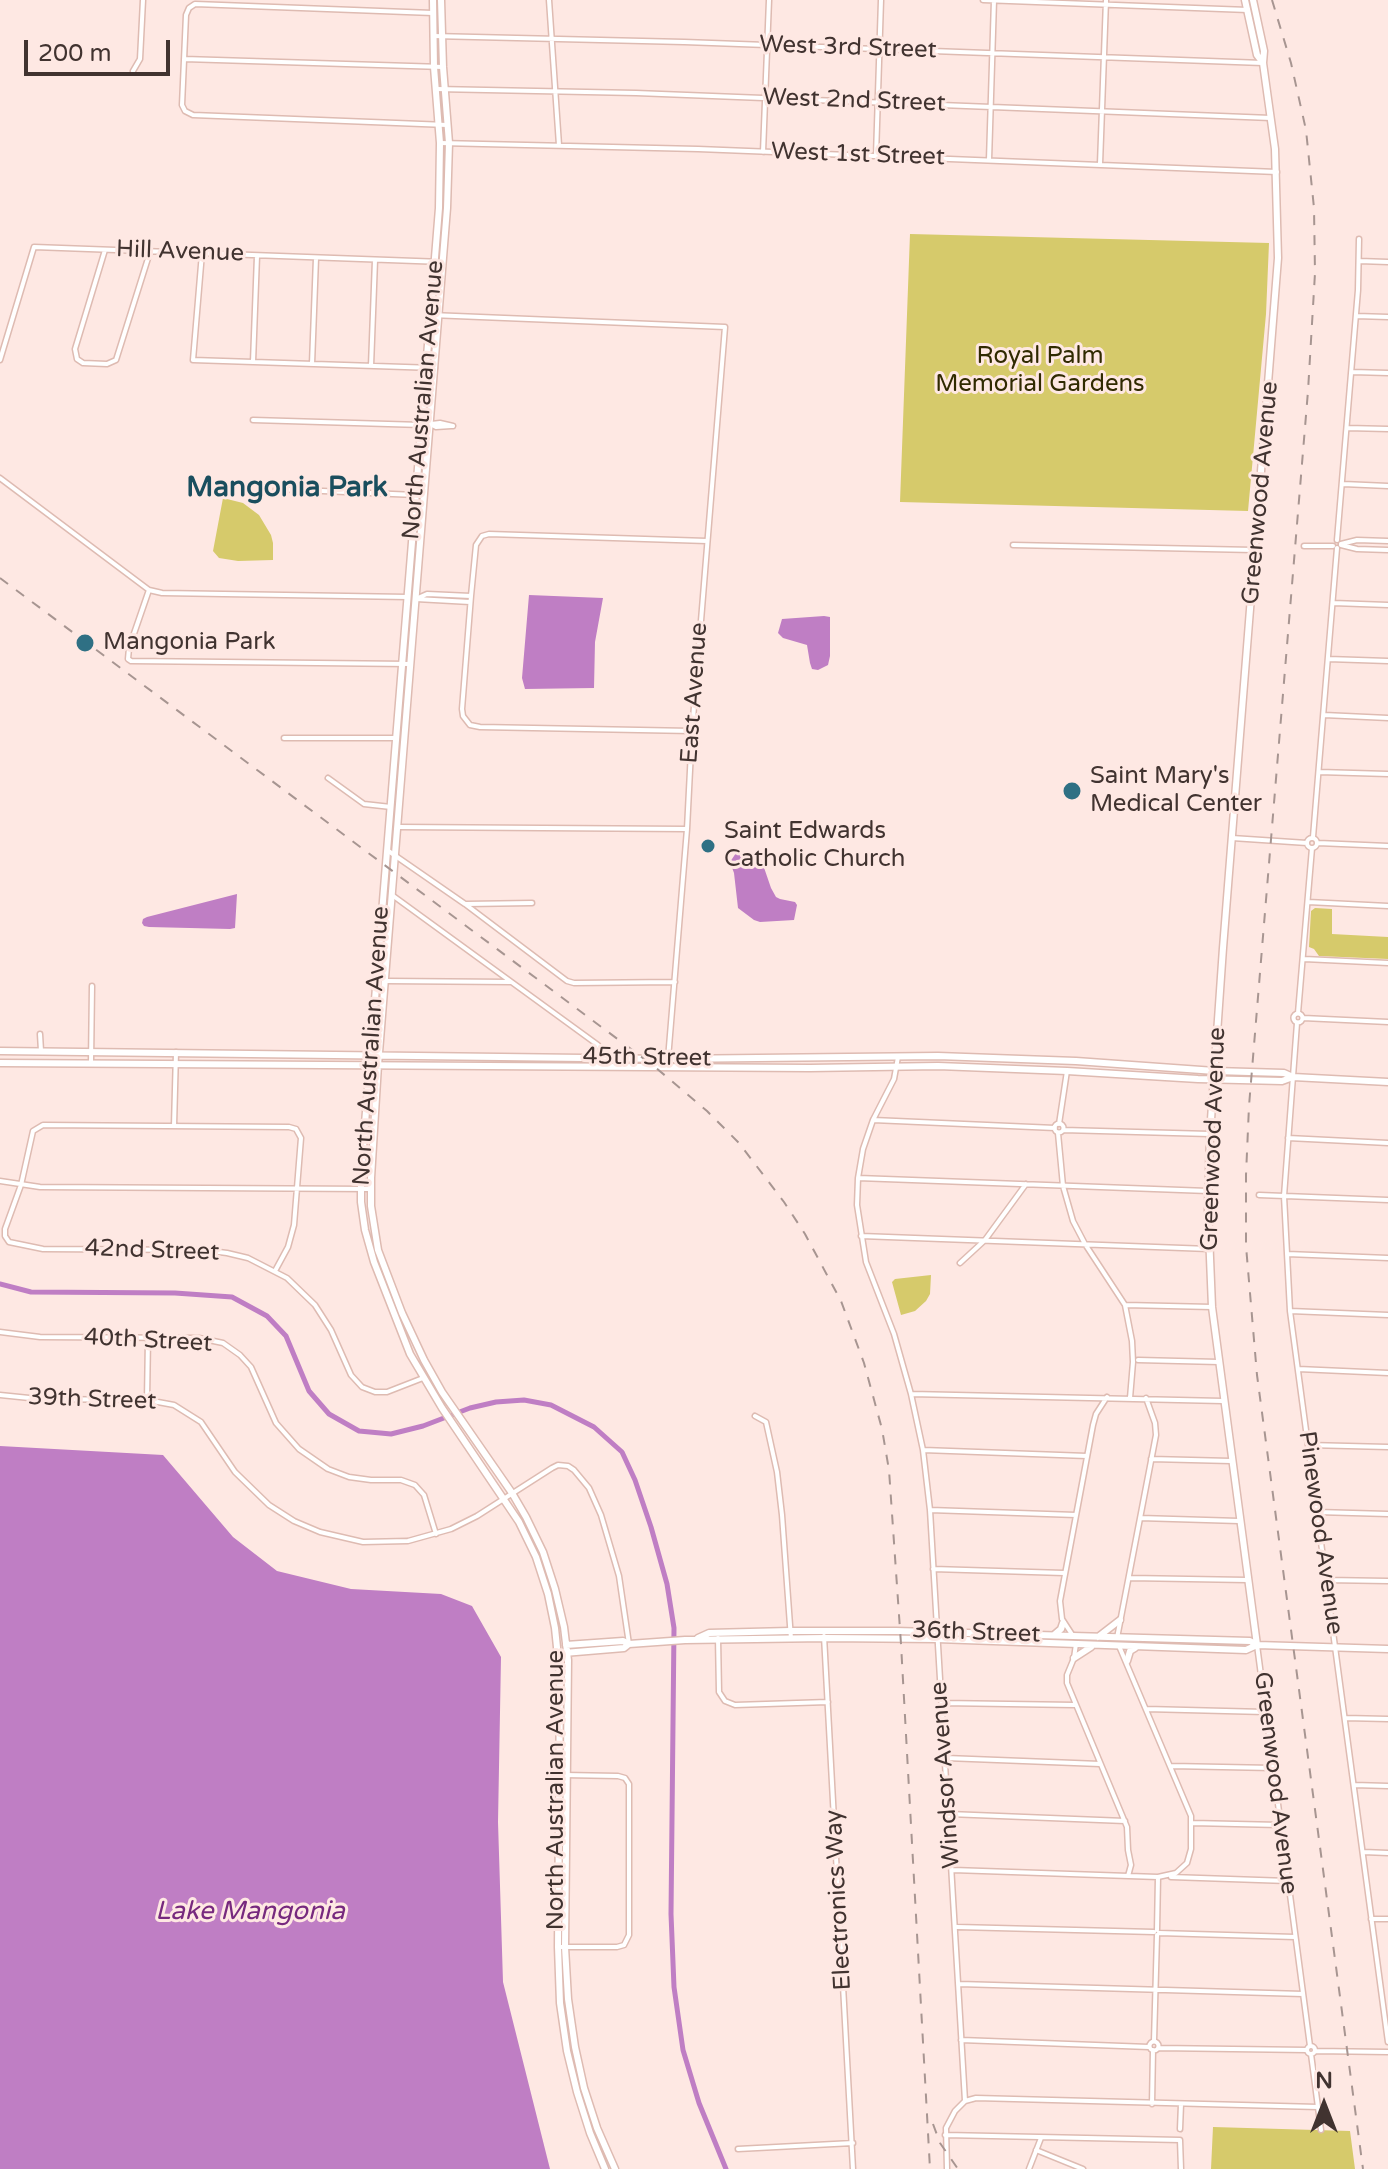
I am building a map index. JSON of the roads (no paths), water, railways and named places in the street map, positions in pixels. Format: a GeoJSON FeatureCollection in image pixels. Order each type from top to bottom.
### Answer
{"type":"FeatureCollection","features":[{"type":"Feature","properties":{"kind":"main road"},"geometry":{"type":"LineString","coordinates":[[433,0],[437,13],[434,67],[449,143],[443,208]]}},
{"type":"Feature","properties":{"kind":"main road"},"geometry":{"type":"LineString","coordinates":[[437,13],[441,0]]}},
{"type":"Feature","properties":{"kind":"main road"},"geometry":{"type":"LineString","coordinates":[[1245,0],[1257,55],[1263,63]]}},
{"type":"Feature","properties":{"kind":"main road"},"geometry":{"type":"LineString","coordinates":[[1253,0],[1264,51],[1263,63]]}},
{"type":"Feature","properties":{"kind":"main road"},"geometry":{"type":"LineString","coordinates":[[437,36],[443,67],[439,124],[443,208]]}},
{"type":"Feature","properties":{"kind":"main road","name":"Greenwood Avenue"},"geometry":{"type":"LineString","coordinates":[[1257,1645],[1212,1307],[1208,1191],[1232,838],[1277,295],[1277,172],[1263,63]]}},
{"type":"Feature","properties":{"kind":"main road","name":"North Australian Avenue"},"geometry":{"type":"LineString","coordinates":[[375,1055],[387,850],[393,827],[435,368],[435,316],[443,208]]}},
{"type":"Feature","properties":{"kind":"main road","name":"North Australian Avenue"},"geometry":{"type":"LineString","coordinates":[[412,598],[426,368],[435,316]]}},
{"type":"Feature","properties":{"kind":"main road","name":"North Australian Avenue"},"geometry":{"type":"LineString","coordinates":[[406,664],[396,738],[399,763],[391,807],[395,855],[385,981],[361,1189],[365,1230],[400,1333],[442,1408],[505,1498],[528,1539],[542,1575],[553,1613],[558,1650],[563,1775]]}},
{"type":"Feature","properties":{"kind":"main road","name":"45th Street"},"geometry":{"type":"LineString","coordinates":[[0,1051],[668,1059],[898,1057],[1076,1061],[1282,1081],[1293,1077],[1388,1082]]}},
{"type":"Feature","properties":{"kind":"main road","name":"45th Street"},"geometry":{"type":"LineString","coordinates":[[0,1063],[897,1066],[1214,1075]]}},
{"type":"Feature","properties":{"kind":"main road","name":"North Australian Avenue"},"geometry":{"type":"LineString","coordinates":[[374,1065],[371,1189],[378,1250],[402,1313],[431,1373],[512,1493],[535,1534],[560,1608],[567,1649],[561,2007],[572,2075],[605,2169]]}},
{"type":"Feature","properties":{"kind":"main road"},"geometry":{"type":"LineString","coordinates":[[1098,1637],[1120,1620]]}},
{"type":"Feature","properties":{"kind":"main road"},"geometry":{"type":"LineString","coordinates":[[1054,1635],[1063,1623]]}},
{"type":"Feature","properties":{"kind":"main road","name":"36th Street"},"geometry":{"type":"LineString","coordinates":[[558,1650],[623,1641],[629,1644],[718,1637],[824,1634],[1054,1635],[1250,1641],[1257,1645]]}},
{"type":"Feature","properties":{"kind":"main road","name":"36th Street"},"geometry":{"type":"LineString","coordinates":[[937,1636],[1094,1646],[1246,1650],[1257,1645],[1388,1649]]}},
{"type":"Feature","properties":{"kind":"main road"},"geometry":{"type":"LineString","coordinates":[[1074,1658],[1094,1646]]}},
{"type":"Feature","properties":{"kind":"main road"},"geometry":{"type":"LineString","coordinates":[[1127,1661],[1131,1651],[1137,1647]]}},
{"type":"Feature","properties":{"kind":"main road","name":"North Australian Avenue"},"geometry":{"type":"LineString","coordinates":[[561,1947],[580,2070],[594,2119],[615,2169]]}},
{"type":"Feature","properties":{"kind":"street"},"geometry":{"type":"LineString","coordinates":[[133,71],[140,59],[143,0]]}},
{"type":"Feature","properties":{"kind":"street"},"geometry":{"type":"LineString","coordinates":[[549,0],[559,145]]}},
{"type":"Feature","properties":{"kind":"street"},"geometry":{"type":"LineString","coordinates":[[763,152],[769,0]]}},
{"type":"Feature","properties":{"kind":"street"},"geometry":{"type":"LineString","coordinates":[[876,156],[881,0]]}},
{"type":"Feature","properties":{"kind":"street"},"geometry":{"type":"LineString","coordinates":[[983,0],[1248,10]]}},
{"type":"Feature","properties":{"kind":"street"},"geometry":{"type":"LineString","coordinates":[[989,160],[994,0]]}},
{"type":"Feature","properties":{"kind":"street"},"geometry":{"type":"LineString","coordinates":[[1100,164],[1106,3]]}},
{"type":"Feature","properties":{"kind":"street"},"geometry":{"type":"LineString","coordinates":[[437,13],[192,6],[186,15],[182,105],[185,111],[193,115],[447,125]]}},
{"type":"Feature","properties":{"kind":"street","name":"West 3rd Street"},"geometry":{"type":"LineString","coordinates":[[437,36],[1263,63]]}},
{"type":"Feature","properties":{"kind":"street"},"geometry":{"type":"LineString","coordinates":[[184,59],[443,67]]}},
{"type":"Feature","properties":{"kind":"street","name":"West 2nd Street"},"geometry":{"type":"LineString","coordinates":[[440,90],[765,98],[1271,118]]}},
{"type":"Feature","properties":{"kind":"street","name":"West 1st Street"},"geometry":{"type":"LineString","coordinates":[[440,143],[1277,172]]}},
{"type":"Feature","properties":{"kind":"street"},"geometry":{"type":"LineString","coordinates":[[1318,843],[1313,837],[1352,372],[1359,239]]}},
{"type":"Feature","properties":{"kind":"street","name":"Hill Avenue"},"geometry":{"type":"LineString","coordinates":[[0,360],[34,247],[439,262]]}},
{"type":"Feature","properties":{"kind":"street"},"geometry":{"type":"LineString","coordinates":[[105,250],[75,349],[77,359],[83,363],[107,364],[116,360],[150,252]]}},
{"type":"Feature","properties":{"kind":"street"},"geometry":{"type":"LineString","coordinates":[[202,253],[193,360],[435,368]]}},
{"type":"Feature","properties":{"kind":"street"},"geometry":{"type":"LineString","coordinates":[[253,362],[257,255]]}},
{"type":"Feature","properties":{"kind":"street"},"geometry":{"type":"LineString","coordinates":[[312,364],[316,257]]}},
{"type":"Feature","properties":{"kind":"street"},"geometry":{"type":"LineString","coordinates":[[371,366],[375,259]]}},
{"type":"Feature","properties":{"kind":"street"},"geometry":{"type":"LineString","coordinates":[[1359,261],[1388,262]]}},
{"type":"Feature","properties":{"kind":"street","name":"East Avenue"},"geometry":{"type":"LineString","coordinates":[[435,316],[725,327],[668,1059]]}},
{"type":"Feature","properties":{"kind":"street"},"geometry":{"type":"LineString","coordinates":[[1356,316],[1388,317]]}},
{"type":"Feature","properties":{"kind":"street"},"geometry":{"type":"LineString","coordinates":[[1352,372],[1388,373]]}},
{"type":"Feature","properties":{"kind":"street"},"geometry":{"type":"LineString","coordinates":[[253,420],[430,424]]}},
{"type":"Feature","properties":{"kind":"street"},"geometry":{"type":"LineString","coordinates":[[1347,428],[1388,429]]}},
{"type":"Feature","properties":{"kind":"street"},"geometry":{"type":"LineString","coordinates":[[0,478],[149,590],[162,593],[470,602]]}},
{"type":"Feature","properties":{"kind":"street"},"geometry":{"type":"LineString","coordinates":[[1343,484],[1388,486]]}},
{"type":"Feature","properties":{"kind":"street"},"geometry":{"type":"LineString","coordinates":[[276,489],[416,495]]}},
{"type":"Feature","properties":{"kind":"street"},"geometry":{"type":"LineString","coordinates":[[692,731],[480,727],[467,722],[462,709],[470,602],[475,549],[479,539],[489,534],[707,541]]}},
{"type":"Feature","properties":{"kind":"street"},"geometry":{"type":"LineString","coordinates":[[1304,546],[1338,545],[1357,540],[1388,541]]}},
{"type":"Feature","properties":{"kind":"street"},"geometry":{"type":"LineString","coordinates":[[1013,545],[1256,550]]}},
{"type":"Feature","properties":{"kind":"street"},"geometry":{"type":"LineString","coordinates":[[1338,545],[1388,550]]}},
{"type":"Feature","properties":{"kind":"street"},"geometry":{"type":"LineString","coordinates":[[149,590],[129,648],[128,659],[131,661],[406,664]]}},
{"type":"Feature","properties":{"kind":"street"},"geometry":{"type":"LineString","coordinates":[[412,598],[427,594],[471,596]]}},
{"type":"Feature","properties":{"kind":"street"},"geometry":{"type":"LineString","coordinates":[[1333,603],[1388,605]]}},
{"type":"Feature","properties":{"kind":"street"},"geometry":{"type":"LineString","coordinates":[[1328,659],[1388,661]]}},
{"type":"Feature","properties":{"kind":"street"},"geometry":{"type":"LineString","coordinates":[[1324,715],[1388,718]]}},
{"type":"Feature","properties":{"kind":"street"},"geometry":{"type":"LineString","coordinates":[[284,738],[396,738]]}},
{"type":"Feature","properties":{"kind":"street"},"geometry":{"type":"LineString","coordinates":[[1319,772],[1388,774]]}},
{"type":"Feature","properties":{"kind":"street"},"geometry":{"type":"LineString","coordinates":[[328,778],[364,804],[391,807]]}},
{"type":"Feature","properties":{"kind":"street"},"geometry":{"type":"LineString","coordinates":[[393,827],[687,829]]}},
{"type":"Feature","properties":{"kind":"street"},"geometry":{"type":"LineString","coordinates":[[1307,843],[1313,837]]}},
{"type":"Feature","properties":{"kind":"street"},"geometry":{"type":"LineString","coordinates":[[1232,838],[1307,843],[1312,848],[1298,1013],[1303,1018],[1388,1022]]}},
{"type":"Feature","properties":{"kind":"street"},"geometry":{"type":"LineString","coordinates":[[1312,848],[1318,843],[1388,846]]}},
{"type":"Feature","properties":{"kind":"street"},"geometry":{"type":"LineString","coordinates":[[387,850],[567,981],[675,982]]}},
{"type":"Feature","properties":{"kind":"street"},"geometry":{"type":"LineString","coordinates":[[392,894],[598,1045],[606,1058]]}},
{"type":"Feature","properties":{"kind":"street"},"geometry":{"type":"LineString","coordinates":[[1308,902],[1388,906]]}},
{"type":"Feature","properties":{"kind":"street"},"geometry":{"type":"LineString","coordinates":[[465,904],[532,903]]}},
{"type":"Feature","properties":{"kind":"street"},"geometry":{"type":"LineString","coordinates":[[1304,959],[1388,963]]}},
{"type":"Feature","properties":{"kind":"street"},"geometry":{"type":"LineString","coordinates":[[385,981],[514,982]]}},
{"type":"Feature","properties":{"kind":"street"},"geometry":{"type":"LineString","coordinates":[[91,1063],[92,986]]}},
{"type":"Feature","properties":{"kind":"street","name":"Pinewood Avenue"},"geometry":{"type":"LineString","coordinates":[[1298,1013],[1294,1017],[1297,1023],[1284,1196],[1290,1311],[1388,2042]]}},
{"type":"Feature","properties":{"kind":"street"},"geometry":{"type":"LineString","coordinates":[[1297,1023],[1303,1018]]}},
{"type":"Feature","properties":{"kind":"street"},"geometry":{"type":"LineString","coordinates":[[40,1034],[41,1051]]}},
{"type":"Feature","properties":{"kind":"street"},"geometry":{"type":"LineString","coordinates":[[174,1126],[176,1052]]}},
{"type":"Feature","properties":{"kind":"street","name":"Windsor Avenue"},"geometry":{"type":"LineString","coordinates":[[898,1057],[894,1079],[873,1120],[863,1149],[857,1205],[866,1262],[894,1334],[923,1450],[930,1510],[965,2101]]}},
{"type":"Feature","properties":{"kind":"street"},"geometry":{"type":"LineString","coordinates":[[1067,1071],[1059,1129],[1063,1186],[1073,1221],[1125,1305],[1132,1341],[1130,1398]]}},
{"type":"Feature","properties":{"kind":"street"},"geometry":{"type":"LineString","coordinates":[[873,1120],[1210,1134]]}},
{"type":"Feature","properties":{"kind":"street"},"geometry":{"type":"LineString","coordinates":[[21,1185],[32,1134],[35,1128],[43,1125],[292,1127],[301,1138],[292,1237],[275,1271]]}},
{"type":"Feature","properties":{"kind":"street"},"geometry":{"type":"LineString","coordinates":[[1288,1138],[1388,1143]]}},
{"type":"Feature","properties":{"kind":"street"},"geometry":{"type":"LineString","coordinates":[[858,1178],[1208,1191]]}},
{"type":"Feature","properties":{"kind":"street"},"geometry":{"type":"LineString","coordinates":[[0,1181],[21,1185],[371,1189]]}},
{"type":"Feature","properties":{"kind":"street"},"geometry":{"type":"LineString","coordinates":[[960,1263],[985,1240],[1026,1184]]}},
{"type":"Feature","properties":{"kind":"street","name":"42nd Street"},"geometry":{"type":"LineString","coordinates":[[21,1185],[5,1233],[7,1240],[14,1245],[43,1249],[218,1251],[248,1258],[275,1271],[305,1294],[324,1317],[349,1372],[359,1384],[371,1391],[387,1392],[431,1373]]}},
{"type":"Feature","properties":{"kind":"street"},"geometry":{"type":"LineString","coordinates":[[1259,1195],[1388,1200]]}},
{"type":"Feature","properties":{"kind":"street"},"geometry":{"type":"LineString","coordinates":[[861,1236],[1209,1249]]}},
{"type":"Feature","properties":{"kind":"street"},"geometry":{"type":"LineString","coordinates":[[1287,1254],[1388,1258]]}},
{"type":"Feature","properties":{"kind":"street"},"geometry":{"type":"LineString","coordinates":[[1125,1305],[1212,1307]]}},
{"type":"Feature","properties":{"kind":"street"},"geometry":{"type":"LineString","coordinates":[[1290,1311],[1388,1315]]}},
{"type":"Feature","properties":{"kind":"street","name":"40th Street"},"geometry":{"type":"LineString","coordinates":[[0,1332],[40,1337],[206,1339],[223,1343],[234,1349],[251,1367],[276,1423],[299,1449],[317,1463],[349,1477],[401,1480],[415,1485],[424,1495],[436,1534]]}},
{"type":"Feature","properties":{"kind":"street"},"geometry":{"type":"LineString","coordinates":[[147,1400],[148,1338]]}},
{"type":"Feature","properties":{"kind":"street"},"geometry":{"type":"LineString","coordinates":[[1138,1360],[1219,1362]]}},
{"type":"Feature","properties":{"kind":"street"},"geometry":{"type":"LineString","coordinates":[[1298,1369],[1388,1373]]}},
{"type":"Feature","properties":{"kind":"street"},"geometry":{"type":"LineString","coordinates":[[911,1394],[1223,1401]]}},
{"type":"Feature","properties":{"kind":"street","name":"39th Street"},"geometry":{"type":"LineString","coordinates":[[0,1395],[39,1399],[147,1400],[174,1405],[193,1415],[206,1427],[235,1472],[251,1490],[281,1513],[334,1537],[363,1542],[392,1542],[436,1534],[465,1523],[558,1465],[571,1468],[582,1478],[594,1497],[614,1554],[624,1599],[629,1644]]}},
{"type":"Feature","properties":{"kind":"street"},"geometry":{"type":"LineString","coordinates":[[1107,1397],[1096,1414],[1059,1608],[1063,1623],[1076,1645],[1067,1683],[1125,1821],[1131,1865],[1128,1876]]}},
{"type":"Feature","properties":{"kind":"street"},"geometry":{"type":"LineString","coordinates":[[1146,1398],[1156,1426],[1117,1637],[1189,1809],[1192,1823],[1191,1852],[1187,1863],[1176,1873],[1158,1877]]}},
{"type":"Feature","properties":{"kind":"street"},"geometry":{"type":"LineString","coordinates":[[755,1416],[766,1422],[777,1472],[791,1635]]}},
{"type":"Feature","properties":{"kind":"street"},"geometry":{"type":"LineString","coordinates":[[1308,1445],[1388,1447]]}},
{"type":"Feature","properties":{"kind":"street"},"geometry":{"type":"LineString","coordinates":[[923,1450],[1087,1456]]}},
{"type":"Feature","properties":{"kind":"street"},"geometry":{"type":"LineString","coordinates":[[1151,1459],[1231,1461]]}},
{"type":"Feature","properties":{"kind":"street"},"geometry":{"type":"LineString","coordinates":[[930,1510],[1076,1515]]}},
{"type":"Feature","properties":{"kind":"street"},"geometry":{"type":"LineString","coordinates":[[1317,1512],[1388,1514]]}},
{"type":"Feature","properties":{"kind":"street"},"geometry":{"type":"LineString","coordinates":[[1140,1518],[1239,1521]]}},
{"type":"Feature","properties":{"kind":"street"},"geometry":{"type":"LineString","coordinates":[[933,1569],[1064,1573]]}},
{"type":"Feature","properties":{"kind":"street"},"geometry":{"type":"LineString","coordinates":[[1129,1578],[1247,1580]]}},
{"type":"Feature","properties":{"kind":"street"},"geometry":{"type":"LineString","coordinates":[[1326,1580],[1388,1581]]}},
{"type":"Feature","properties":{"kind":"street","name":"Electronics Way"},"geometry":{"type":"LineString","coordinates":[[824,1634],[853,2169]]}},
{"type":"Feature","properties":{"kind":"street"},"geometry":{"type":"LineString","coordinates":[[718,1637],[719,1692],[725,1701],[735,1705],[828,1702]]}},
{"type":"Feature","properties":{"kind":"street","name":"Greenwood Avenue"},"geometry":{"type":"LineString","coordinates":[[1257,1645],[1321,2130]]}},
{"type":"Feature","properties":{"kind":"street"},"geometry":{"type":"LineString","coordinates":[[941,1703],[1075,1705]]}},
{"type":"Feature","properties":{"kind":"street"},"geometry":{"type":"LineString","coordinates":[[1146,1709],[1265,1712]]}},
{"type":"Feature","properties":{"kind":"street"},"geometry":{"type":"LineString","coordinates":[[1345,1718],[1388,1719]]}},
{"type":"Feature","properties":{"kind":"street"},"geometry":{"type":"LineString","coordinates":[[945,1758],[1100,1764]]}},
{"type":"Feature","properties":{"kind":"street"},"geometry":{"type":"LineString","coordinates":[[1170,1766],[1273,1768]]}},
{"type":"Feature","properties":{"kind":"street"},"geometry":{"type":"LineString","coordinates":[[561,1947],[617,1947],[624,1945],[628,1939],[630,1787],[621,1776],[563,1775]]}},
{"type":"Feature","properties":{"kind":"street"},"geometry":{"type":"LineString","coordinates":[[1353,1785],[1388,1786]]}},
{"type":"Feature","properties":{"kind":"street"},"geometry":{"type":"LineString","coordinates":[[949,1814],[1125,1821]]}},
{"type":"Feature","properties":{"kind":"street"},"geometry":{"type":"LineString","coordinates":[[1192,1823],[1280,1825]]}},
{"type":"Feature","properties":{"kind":"street"},"geometry":{"type":"LineString","coordinates":[[1363,1852],[1388,1853]]}},
{"type":"Feature","properties":{"kind":"street"},"geometry":{"type":"LineString","coordinates":[[953,1870],[1288,1881]]}},
{"type":"Feature","properties":{"kind":"street"},"geometry":{"type":"LineString","coordinates":[[1152,2104],[1154,2048],[1158,2043],[1154,2041],[1158,1877]]}},
{"type":"Feature","properties":{"kind":"street"},"geometry":{"type":"LineString","coordinates":[[1371,1919],[1388,1919]]}},
{"type":"Feature","properties":{"kind":"street"},"geometry":{"type":"LineString","coordinates":[[956,1927],[1295,1937]]}},
{"type":"Feature","properties":{"kind":"street"},"geometry":{"type":"LineString","coordinates":[[959,1984],[1303,1994]]}},
{"type":"Feature","properties":{"kind":"street"},"geometry":{"type":"LineString","coordinates":[[1380,1986],[1388,1986]]}},
{"type":"Feature","properties":{"kind":"street"},"geometry":{"type":"LineString","coordinates":[[961,2040],[1154,2048],[1388,2052]]}},
{"type":"Feature","properties":{"kind":"street"},"geometry":{"type":"LineString","coordinates":[[947,2169],[945,2135],[951,2117],[965,2101],[976,2098],[1318,2107]]}},
{"type":"Feature","properties":{"kind":"street"},"geometry":{"type":"LineString","coordinates":[[1180,2129],[1181,2104]]}},
{"type":"Feature","properties":{"kind":"street"},"geometry":{"type":"LineString","coordinates":[[945,2135],[1180,2140],[1181,2169]]}},
{"type":"Feature","properties":{"kind":"street"},"geometry":{"type":"LineString","coordinates":[[1029,2169],[1041,2137]]}},
{"type":"Feature","properties":{"kind":"street"},"geometry":{"type":"LineString","coordinates":[[738,2149],[853,2143]]}},
{"type":"Feature","properties":{"kind":"street"},"geometry":{"type":"LineString","coordinates":[[1036,2150],[1083,2169]]}},
{"type":"Feature","properties":{"kind":"water"},"geometry":{"type":"Polygon","coordinates":[[[529,595],[603,598],[595,642],[594,688],[525,689],[522,678],[529,595]]]}},
{"type":"Feature","properties":{"kind":"water"},"geometry":{"type":"Polygon","coordinates":[[[830,617],[828,665],[818,670],[812,669],[807,645],[783,638],[778,633],[782,619],[830,617]]]}},
{"type":"Feature","properties":{"kind":"water"},"geometry":{"type":"Polygon","coordinates":[[[736,853],[759,853],[776,897],[797,905],[794,920],[760,922],[738,908],[730,862],[736,853]]]}},
{"type":"Feature","properties":{"kind":"water"},"geometry":{"type":"Polygon","coordinates":[[[237,894],[235,928],[149,927],[142,923],[147,917],[237,894]]]}},
{"type":"Feature","properties":{"kind":"water","name":"Lake Mangonia"},"geometry":{"type":"Polygon","coordinates":[[[0,1446],[163,1455],[233,1537],[277,1571],[351,1589],[441,1594],[472,1606],[501,1657],[498,1822],[503,1982],[550,2169],[0,2169],[0,1446]]]}},
{"type":"Feature","properties":{"kind":"waterway"},"geometry":{"type":"LineString","coordinates":[[0,1284],[31,1292],[175,1293],[232,1297],[267,1316],[286,1336],[309,1391],[329,1414],[359,1431],[391,1434],[423,1426],[470,1408],[524,1400],[551,1405],[594,1427],[622,1452],[651,1527],[667,1584],[674,1628],[671,1914],[674,1987],[683,2050],[699,2103],[726,2169]]}},
{"type":"Feature","properties":{"kind":"railway"},"geometry":{"type":"LineString","coordinates":[[1272,0],[1291,63],[1306,130],[1314,208],[1315,273],[1249,1106],[1246,1246],[1257,1375],[1363,2169]]}},
{"type":"Feature","properties":{"kind":"railway"},"geometry":{"type":"LineString","coordinates":[[0,578],[655,1067],[739,1143],[805,1234],[841,1301],[864,1363],[882,1429],[889,1470],[930,2169]]}},
{"type":"Feature","properties":{"kind":"railway"},"geometry":{"type":"LineString","coordinates":[[933,2124],[940,2143],[958,2169]]}},
{"type":"Feature","properties":{"kind":"place","name":"Mangonia Park"},"geometry":{"type":"Point","coordinates":[85,643]}},
{"type":"Feature","properties":{"kind":"place","name":"Saint Mary's Medical Center"},"geometry":{"type":"Point","coordinates":[1072,791]}},
{"type":"Feature","properties":{"kind":"place","name":"Saint Edwards Catholic Church"},"geometry":{"type":"Point","coordinates":[708,846]}},
{"type":"Feature","properties":{"kind":"district","name":"Mangonia Park"},"geometry":{"type":"Point","coordinates":[287,489]}},
{"type":"Feature","properties":{"kind":"park label","name":"Royal Palm Memorial Gardens"},"geometry":{"type":"Point","coordinates":[1040,371]}}]}
